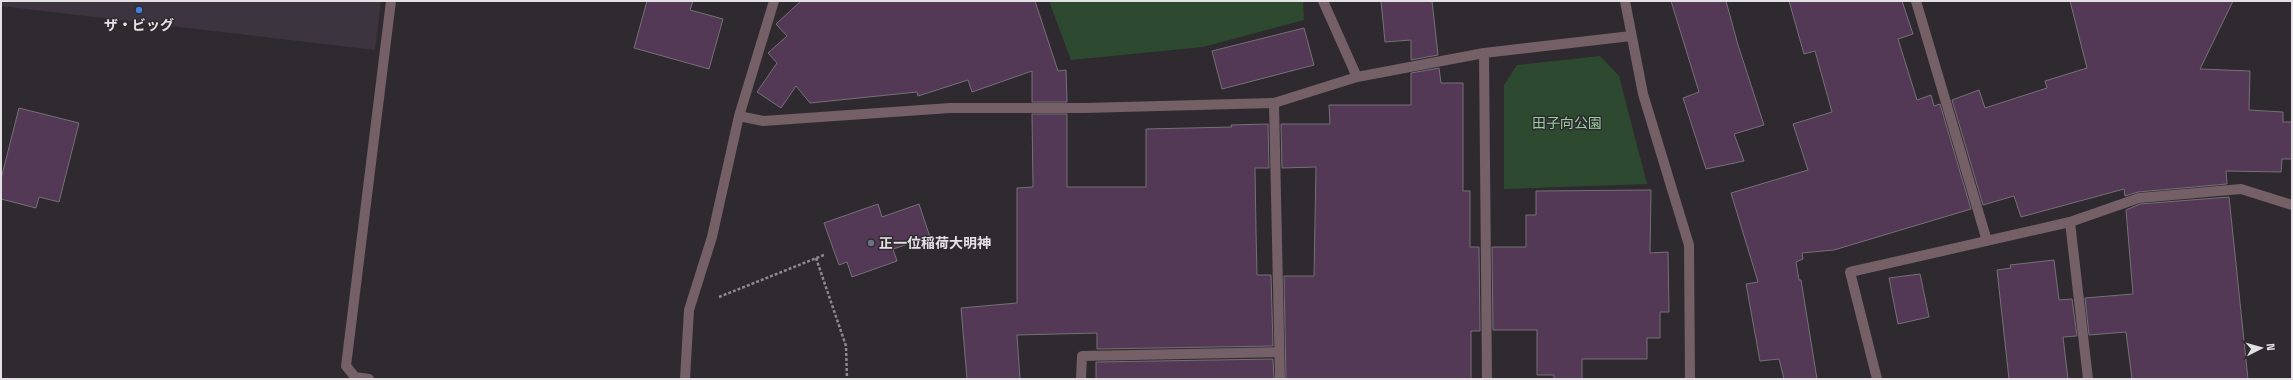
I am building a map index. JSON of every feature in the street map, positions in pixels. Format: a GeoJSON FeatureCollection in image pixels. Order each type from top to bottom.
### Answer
{"type":"FeatureCollection","features":[{"type":"Feature","properties":{"kind":"street"},"geometry":{"type":"LineString","coordinates":[[369,379],[355,377],[346,366],[390,1]]}},
{"type":"Feature","properties":{"kind":"street"},"geometry":{"type":"LineString","coordinates":[[686,379],[690,310],[712,237],[739,116],[774,1]]}},
{"type":"Feature","properties":{"kind":"street"},"geometry":{"type":"LineString","coordinates":[[1323,1],[1357,77]]}},
{"type":"Feature","properties":{"kind":"street"},"geometry":{"type":"LineString","coordinates":[[1624,1],[1643,94],[1689,245],[1690,379]]}},
{"type":"Feature","properties":{"kind":"street"},"geometry":{"type":"LineString","coordinates":[[1916,1],[1987,241]]}},
{"type":"Feature","properties":{"kind":"street"},"geometry":{"type":"LineString","coordinates":[[739,116],[763,121],[950,108],[1085,108],[1274,103],[1357,77],[1484,53],[1631,36]]}},
{"type":"Feature","properties":{"kind":"street"},"geometry":{"type":"LineString","coordinates":[[1484,53],[1487,379]]}},
{"type":"Feature","properties":{"kind":"street"},"geometry":{"type":"LineString","coordinates":[[1274,103],[1280,379]]}},
{"type":"Feature","properties":{"kind":"street"},"geometry":{"type":"LineString","coordinates":[[1877,379],[1850,272],[2070,222],[2139,198],[2240,189],[2292,205]]}},
{"type":"Feature","properties":{"kind":"street"},"geometry":{"type":"LineString","coordinates":[[2070,222],[2088,379]]}},
{"type":"Feature","properties":{"kind":"street"},"geometry":{"type":"LineString","coordinates":[[1081,379],[1082,356],[1279,352]]}},
{"type":"Feature","properties":{"kind":"path"},"geometry":{"type":"LineString","coordinates":[[690,310],[824,255]]}},
{"type":"Feature","properties":{"kind":"path"},"geometry":{"type":"LineString","coordinates":[[816,258],[846,346],[847,379]]}},
{"type":"Feature","properties":{"kind":"shaded area"},"geometry":{"type":"Polygon","coordinates":[[[1,1],[381,1],[375,50],[1,6],[1,1]]]}},
{"type":"Feature","properties":{"kind":"green space"},"geometry":{"type":"Polygon","coordinates":[[[1049,1],[1303,1],[1304,20],[1203,47],[1071,60],[1049,1]]]}},
{"type":"Feature","properties":{"kind":"green space","name":"田子向公園"},"geometry":{"type":"Polygon","coordinates":[[[1600,56],[1619,76],[1647,184],[1504,189],[1504,85],[1517,65],[1600,56]]]}},
{"type":"Feature","properties":{"kind":"building"},"geometry":{"type":"Polygon","coordinates":[[[647,1],[693,1],[690,10],[723,19],[709,69],[634,48],[647,1]]]}},
{"type":"Feature","properties":{"kind":"building"},"geometry":{"type":"Polygon","coordinates":[[[801,1],[1035,1],[1058,71],[1066,70],[1067,102],[1032,102],[1032,71],[972,92],[968,80],[918,96],[917,92],[810,103],[796,86],[781,108],[757,92],[777,63],[768,53],[787,36],[776,24],[801,1]]]}},
{"type":"Feature","properties":{"kind":"building"},"geometry":{"type":"Polygon","coordinates":[[[1381,1],[1432,1],[1438,55],[1411,60],[1411,40],[1385,42],[1381,1]]]}},
{"type":"Feature","properties":{"kind":"building"},"geometry":{"type":"Polygon","coordinates":[[[1671,1],[1726,1],[1738,45],[1764,125],[1734,134],[1744,161],[1706,169],[1683,98],[1699,92],[1671,1]]]}},
{"type":"Feature","properties":{"kind":"building"},"geometry":{"type":"Polygon","coordinates":[[[1789,1],[1902,1],[1913,34],[1898,39],[1917,100],[1931,95],[1934,106],[1940,104],[1971,209],[1834,250],[1802,253],[1803,259],[1796,262],[1799,280],[1801,280],[1817,379],[1784,379],[1779,359],[1760,361],[1746,284],[1758,282],[1731,193],[1808,170],[1793,124],[1832,112],[1815,51],[1804,54],[1789,1]]]}},
{"type":"Feature","properties":{"kind":"building"},"geometry":{"type":"Polygon","coordinates":[[[2070,1],[2233,1],[2200,69],[2250,71],[2249,110],[2283,112],[2283,122],[2292,122],[2292,159],[2282,159],[2281,172],[2226,171],[2227,184],[2138,192],[2125,196],[2124,189],[2021,217],[2014,196],[1983,205],[1952,100],[1979,90],[1985,108],[2047,88],[2045,81],[2087,68],[2070,1]]]}},
{"type":"Feature","properties":{"kind":"building"},"geometry":{"type":"Polygon","coordinates":[[[1304,28],[1314,65],[1222,89],[1212,51],[1304,28]]]}},
{"type":"Feature","properties":{"kind":"building"},"geometry":{"type":"Polygon","coordinates":[[[1439,68],[1441,83],[1463,83],[1463,191],[1470,191],[1470,247],[1479,247],[1480,331],[1471,331],[1471,379],[1286,379],[1284,276],[1314,276],[1316,167],[1282,168],[1281,124],[1330,124],[1329,105],[1411,105],[1411,73],[1439,68]]]}},
{"type":"Feature","properties":{"kind":"building"},"geometry":{"type":"Polygon","coordinates":[[[19,108],[79,123],[59,202],[39,197],[36,208],[1,199],[1,179],[19,108]]]}},
{"type":"Feature","properties":{"kind":"building"},"geometry":{"type":"Polygon","coordinates":[[[1032,114],[1067,114],[1067,187],[1146,187],[1146,129],[1232,127],[1231,125],[1268,124],[1269,168],[1255,168],[1256,231],[1257,275],[1271,275],[1273,346],[1097,349],[1097,333],[1017,335],[1020,379],[967,379],[961,308],[1017,303],[1017,188],[1033,187],[1032,114]]]}},
{"type":"Feature","properties":{"kind":"building"},"geometry":{"type":"Polygon","coordinates":[[[1651,190],[1650,253],[1668,252],[1669,312],[1660,312],[1660,338],[1647,338],[1647,359],[1582,359],[1582,379],[1554,379],[1554,375],[1537,375],[1537,330],[1493,330],[1492,247],[1526,247],[1526,215],[1536,215],[1536,191],[1651,190]]]}},
{"type":"Feature","properties":{"kind":"building"},"geometry":{"type":"Polygon","coordinates":[[[2229,197],[2248,379],[2132,379],[2126,332],[2089,335],[2085,298],[2133,294],[2126,210],[2140,204],[2229,197]]]}},
{"type":"Feature","properties":{"kind":"building","name":"正一位稲荷大明神"},"geometry":{"type":"Polygon","coordinates":[[[878,204],[882,217],[919,204],[930,237],[893,249],[897,261],[852,277],[847,262],[839,265],[824,223],[878,204]]]}},
{"type":"Feature","properties":{"kind":"building"},"geometry":{"type":"Polygon","coordinates":[[[2054,260],[2059,300],[2072,299],[2077,336],[2063,337],[2068,379],[2009,379],[1997,270],[2011,268],[2010,265],[2054,260]]]}},
{"type":"Feature","properties":{"kind":"building"},"geometry":{"type":"Polygon","coordinates":[[[1920,274],[1929,317],[1898,324],[1889,278],[1920,274]]]}},
{"type":"Feature","properties":{"kind":"building"},"geometry":{"type":"Polygon","coordinates":[[[1273,359],[1274,379],[1096,379],[1096,362],[1273,359]]]}},
{"type":"Feature","properties":{"kind":"place","name":"ザ・ビッグ"},"geometry":{"type":"Point","coordinates":[139,10]}},
{"type":"Feature","properties":{"kind":"place","name":"正一位稲荷大明神"},"geometry":{"type":"Point","coordinates":[871,243]}}]}
